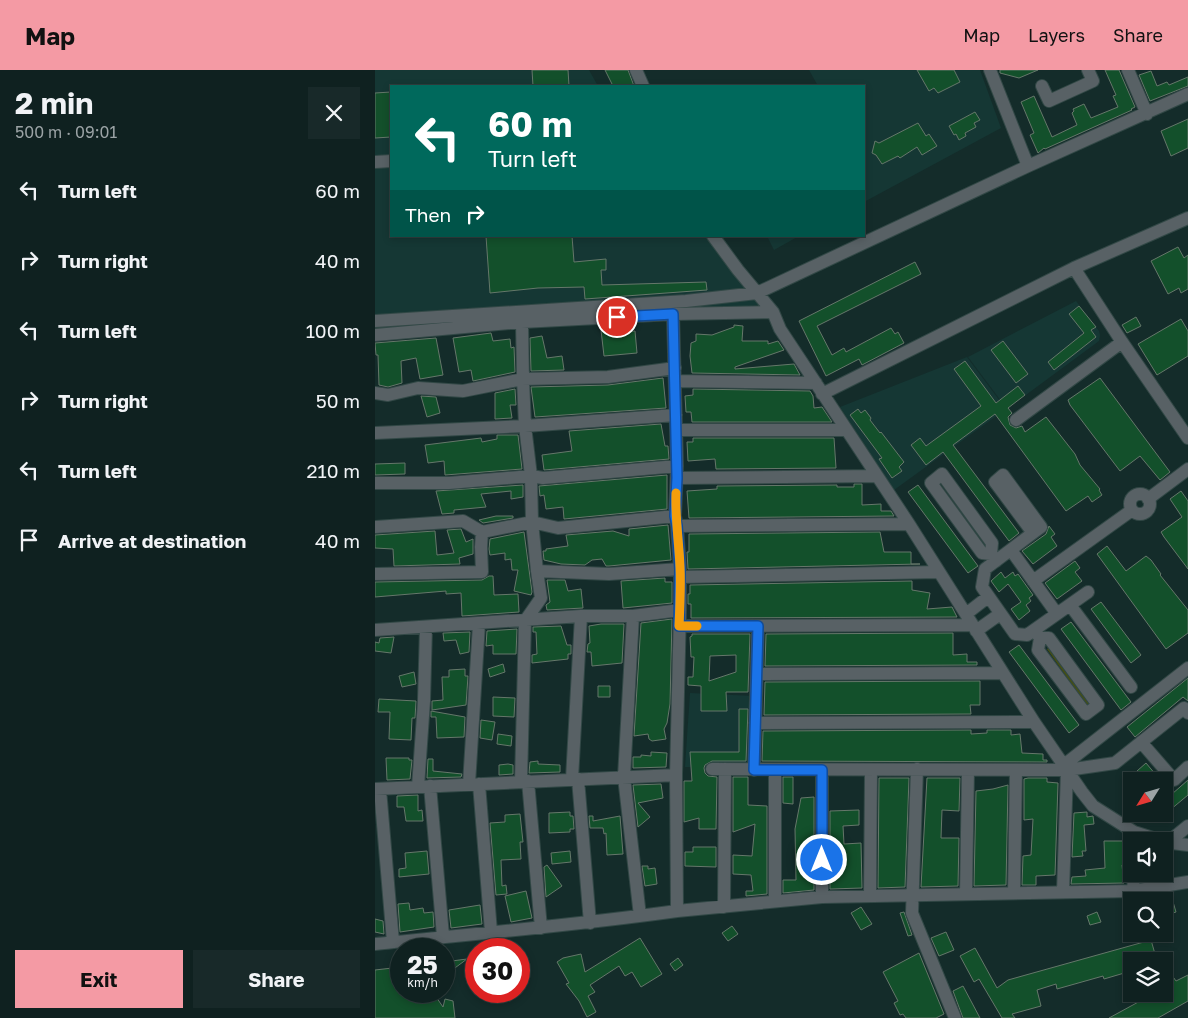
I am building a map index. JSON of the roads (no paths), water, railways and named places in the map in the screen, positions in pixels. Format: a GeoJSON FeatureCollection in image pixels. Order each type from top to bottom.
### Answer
{"type":"FeatureCollection","features":[{"type":"Feature","properties":{"kind":"street"},"geometry":{"type":"LineString","coordinates":[[636,70],[643,85]]}},
{"type":"Feature","properties":{"kind":"street"},"geometry":{"type":"LineString","coordinates":[[990,70],[1028,166]]}},
{"type":"Feature","properties":{"kind":"street"},"geometry":{"type":"LineString","coordinates":[[1042,86],[1049,101],[1093,81],[1088,70]]}},
{"type":"Feature","properties":{"kind":"street"},"geometry":{"type":"LineString","coordinates":[[1128,70],[1147,114]]}},
{"type":"Feature","properties":{"kind":"street"},"geometry":{"type":"LineString","coordinates":[[375,321],[686,301],[757,293],[1028,166],[1188,94]]}},
{"type":"Feature","properties":{"kind":"street"},"geometry":{"type":"LineString","coordinates":[[375,162],[390,161]]}},
{"type":"Feature","properties":{"kind":"street"},"geometry":{"type":"LineString","coordinates":[[375,393],[388,395],[418,388],[463,391],[523,379],[675,374],[819,389],[1074,268],[1188,218]]}},
{"type":"Feature","properties":{"kind":"street"},"geometry":{"type":"LineString","coordinates":[[714,237],[773,312],[780,329],[909,524],[1034,722],[1093,806],[1127,832]]}},
{"type":"Feature","properties":{"kind":"street"},"geometry":{"type":"LineString","coordinates":[[1074,268],[1188,438]]}},
{"type":"Feature","properties":{"kind":"street"},"geometry":{"type":"LineString","coordinates":[[375,335],[522,322],[673,314],[773,312]]}},
{"type":"Feature","properties":{"kind":"street"},"geometry":{"type":"LineString","coordinates":[[673,314],[677,472],[676,521],[680,573],[676,775],[677,912]]}},
{"type":"Feature","properties":{"kind":"street"},"geometry":{"type":"LineString","coordinates":[[522,322],[525,426],[531,476],[532,522],[541,598],[525,621],[525,781],[541,928]]}},
{"type":"Feature","properties":{"kind":"street"},"geometry":{"type":"LineString","coordinates":[[1016,420],[1122,342]]}},
{"type":"Feature","properties":{"kind":"street"},"geometry":{"type":"LineString","coordinates":[[375,433],[525,426],[675,415]]}},
{"type":"Feature","properties":{"kind":"street"},"geometry":{"type":"LineString","coordinates":[[676,430],[846,430]]}},
{"type":"Feature","properties":{"kind":"street"},"geometry":{"type":"LineString","coordinates":[[1033,582],[1132,510],[1130,502],[1136,495],[1144,496],[1148,499],[1188,469]]}},
{"type":"Feature","properties":{"kind":"street"},"geometry":{"type":"LineString","coordinates":[[375,483],[449,483],[531,476],[543,478],[677,472],[876,476]]}},
{"type":"Feature","properties":{"kind":"street"},"geometry":{"type":"LineString","coordinates":[[942,474],[992,543],[993,558],[982,554],[931,483],[942,474]]}},
{"type":"Feature","properties":{"kind":"street"},"geometry":{"type":"LineString","coordinates":[[375,527],[463,521],[482,532],[532,522],[558,528],[676,521],[909,524]]}},
{"type":"Feature","properties":{"kind":"street"},"geometry":{"type":"LineString","coordinates":[[375,574],[482,572],[482,532]]}},
{"type":"Feature","properties":{"kind":"street"},"geometry":{"type":"LineString","coordinates":[[1033,533],[1011,550],[993,558],[985,569],[982,587],[1015,634],[1037,634],[1049,638],[1097,705],[1086,714],[1038,650],[1037,634],[1057,614],[1088,592]]}},
{"type":"Feature","properties":{"kind":"street"},"geometry":{"type":"LineString","coordinates":[[1011,550],[1057,614]]}},
{"type":"Feature","properties":{"kind":"street"},"geometry":{"type":"LineString","coordinates":[[537,571],[609,574],[939,572]]}},
{"type":"Feature","properties":{"kind":"street"},"geometry":{"type":"LineString","coordinates":[[971,623],[989,597]]}},
{"type":"Feature","properties":{"kind":"street"},"geometry":{"type":"LineString","coordinates":[[1070,605],[1131,687]]}},
{"type":"Feature","properties":{"kind":"street"},"geometry":{"type":"LineString","coordinates":[[375,630],[581,616],[633,616],[680,610]]}},
{"type":"Feature","properties":{"kind":"street"},"geometry":{"type":"LineString","coordinates":[[679,626],[971,623],[1000,614]]}},
{"type":"Feature","properties":{"kind":"street"},"geometry":{"type":"LineString","coordinates":[[581,616],[575,779],[590,923]]}},
{"type":"Feature","properties":{"kind":"street"},"geometry":{"type":"LineString","coordinates":[[633,616],[624,777],[640,916]]}},
{"type":"Feature","properties":{"kind":"street"},"geometry":{"type":"LineString","coordinates":[[479,624],[474,784],[491,932]]}},
{"type":"Feature","properties":{"kind":"street"},"geometry":{"type":"LineString","coordinates":[[754,770],[758,626]]}},
{"type":"Feature","properties":{"kind":"street"},"geometry":{"type":"LineString","coordinates":[[426,627],[424,787],[443,936]]}},
{"type":"Feature","properties":{"kind":"street"},"geometry":{"type":"LineString","coordinates":[[1063,892],[1066,767],[1187,670]]}},
{"type":"Feature","properties":{"kind":"street"},"geometry":{"type":"LineString","coordinates":[[757,674],[1003,673]]}},
{"type":"Feature","properties":{"kind":"street"},"geometry":{"type":"LineString","coordinates":[[712,769],[1016,770],[1115,763],[1184,708],[1188,713]]}},
{"type":"Feature","properties":{"kind":"street"},"geometry":{"type":"LineString","coordinates":[[755,723],[1034,722]]}},
{"type":"Feature","properties":{"kind":"street"},"geometry":{"type":"LineString","coordinates":[[1141,742],[1174,780],[1188,767]]}},
{"type":"Feature","properties":{"kind":"street"},"geometry":{"type":"LineString","coordinates":[[724,907],[725,769]]}},
{"type":"Feature","properties":{"kind":"street"},"geometry":{"type":"LineString","coordinates":[[917,769],[912,913],[955,1018]]}},
{"type":"Feature","properties":{"kind":"street"},"geometry":{"type":"LineString","coordinates":[[775,770],[775,901]]}},
{"type":"Feature","properties":{"kind":"street"},"geometry":{"type":"LineString","coordinates":[[822,770],[822,897]]}},
{"type":"Feature","properties":{"kind":"street"},"geometry":{"type":"LineString","coordinates":[[870,896],[871,770]]}},
{"type":"Feature","properties":{"kind":"street"},"geometry":{"type":"LineString","coordinates":[[966,894],[968,770]]}},
{"type":"Feature","properties":{"kind":"street"},"geometry":{"type":"LineString","coordinates":[[1014,893],[1016,770]]}},
{"type":"Feature","properties":{"kind":"street"},"geometry":{"type":"LineString","coordinates":[[393,938],[377,789],[676,775]]}},
{"type":"Feature","properties":{"kind":"street"},"geometry":{"type":"LineString","coordinates":[[1173,836],[1188,826]]}},
{"type":"Feature","properties":{"kind":"street"},"geometry":{"type":"LineString","coordinates":[[1173,843],[1188,845]]}},
{"type":"Feature","properties":{"kind":"street"},"geometry":{"type":"LineString","coordinates":[[1133,891],[1134,882]]}},
{"type":"Feature","properties":{"kind":"street"},"geometry":{"type":"LineString","coordinates":[[426,938],[590,923],[822,897],[1133,891],[1188,882]]}},
{"type":"Feature","properties":{"kind":"street"},"geometry":{"type":"LineString","coordinates":[[375,944],[390,942]]}}]}
